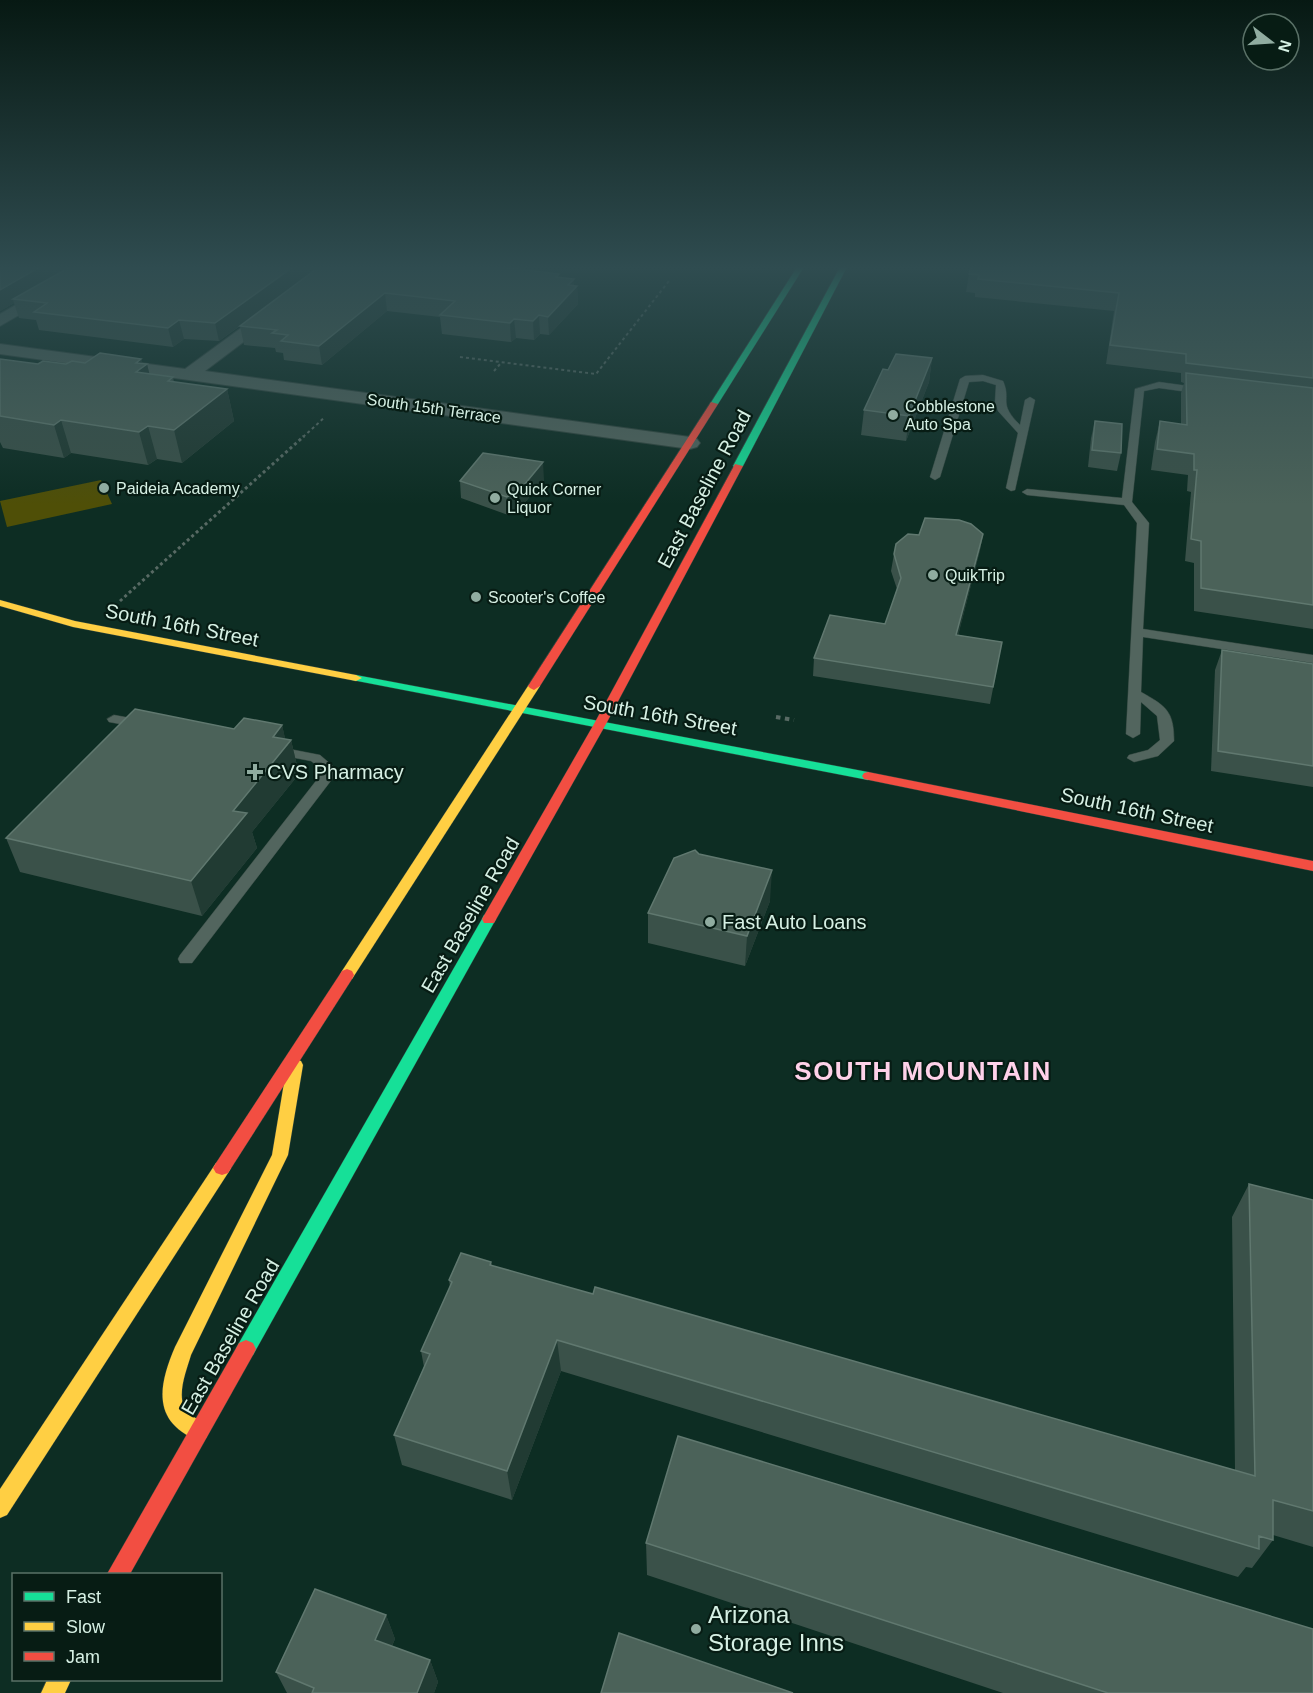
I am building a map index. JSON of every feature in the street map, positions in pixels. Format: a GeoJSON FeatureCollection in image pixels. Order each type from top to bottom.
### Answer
{"type":"FeatureCollection","features":[{"type":"Feature","properties":{"kind":"main road","name":"East Baseline Road"},"geometry":{"type":"LineString","coordinates":[[0,1508],[519,709],[695,443],[753,346]]}},
{"type":"Feature","properties":{"kind":"main road","name":"East Baseline Road"},"geometry":{"type":"LineString","coordinates":[[119,1573],[600,724],[741,449],[799,346]]}},
{"type":"Feature","properties":{"kind":"main road","name":"South 16th Street"},"geometry":{"type":"LineString","coordinates":[[0,603],[73,624],[797,761],[1313,866]]}},
{"type":"Feature","properties":{"kind":"main road"},"geometry":{"type":"LineString","coordinates":[[199,1431],[179,1419],[172,1404],[173,1380],[182,1353],[280,1155],[298,1051]]}},
{"type":"Feature","properties":{"kind":"street"},"geometry":{"type":"LineString","coordinates":[[188,375],[227,346]]}},
{"type":"Feature","properties":{"kind":"street","name":"South 15th Terrace"},"geometry":{"type":"LineString","coordinates":[[0,350],[695,443]]}},
{"type":"Feature","properties":{"kind":"lane"},"geometry":{"type":"LineString","coordinates":[[935,477],[965,379],[983,378],[1000,383],[1003,390],[1000,404],[1005,415],[1023,433]]}},
{"type":"Feature","properties":{"kind":"lane"},"geometry":{"type":"LineString","coordinates":[[1133,734],[1143,523],[1127,502],[1140,389],[1159,385],[1218,392]]}},
{"type":"Feature","properties":{"kind":"lane"},"geometry":{"type":"LineString","coordinates":[[1011,488],[1030,400]]}},
{"type":"Feature","properties":{"kind":"lane"},"geometry":{"type":"LineString","coordinates":[[1027,492],[1127,502]]}},
{"type":"Feature","properties":{"kind":"lane"},"geometry":{"type":"LineString","coordinates":[[1137,632],[1313,659]]}},
{"type":"Feature","properties":{"kind":"lane"},"geometry":{"type":"LineString","coordinates":[[1134,693],[1157,707],[1167,721],[1167,741],[1153,753],[1134,758]]}},
{"type":"Feature","properties":{"kind":"lane"},"geometry":{"type":"LineString","coordinates":[[114,719],[159,728]]}},
{"type":"Feature","properties":{"kind":"lane"},"geometry":{"type":"LineString","coordinates":[[186,959],[326,778],[327,767],[315,758],[259,747]]}},
{"type":"Feature","properties":{"kind":"path"},"geometry":{"type":"LineString","coordinates":[[460,357],[596,374],[618,346]]}},
{"type":"Feature","properties":{"kind":"path"},"geometry":{"type":"LineString","coordinates":[[494,371],[501,363]]}},
{"type":"Feature","properties":{"kind":"path"},"geometry":{"type":"LineString","coordinates":[[120,601],[333,411]]}},
{"type":"Feature","properties":{"kind":"path"},"geometry":{"type":"LineString","coordinates":[[776,717],[794,720]]}},
{"type":"Feature","properties":{"kind":"shaded area"},"geometry":{"type":"Polygon","coordinates":[[[101,480],[112,504],[7,527],[0,501],[101,480]]]}},
{"type":"Feature","properties":{"kind":"building"},"geometry":{"type":"Polygon","coordinates":[[[1119,346],[1313,346],[1313,378],[1186,363],[1186,354],[1119,346]]]}},
{"type":"Feature","properties":{"kind":"building"},"geometry":{"type":"Polygon","coordinates":[[[100,353],[141,359],[136,363],[147,364],[136,372],[173,377],[168,381],[227,389],[174,430],[148,426],[139,432],[61,420],[54,425],[0,416],[0,359],[38,364],[43,361],[66,364],[72,361],[85,363],[100,353]]]}},
{"type":"Feature","properties":{"kind":"building"},"geometry":{"type":"Polygon","coordinates":[[[896,354],[932,358],[909,416],[864,410],[883,369],[888,370],[896,354]]]}},
{"type":"Feature","properties":{"kind":"building"},"geometry":{"type":"Polygon","coordinates":[[[1186,373],[1313,388],[1313,605],[1201,588],[1201,541],[1191,539],[1197,470],[1194,470],[1194,454],[1157,449],[1160,421],[1187,425],[1186,373]]]}},
{"type":"Feature","properties":{"kind":"building"},"geometry":{"type":"Polygon","coordinates":[[[1095,421],[1122,424],[1121,453],[1092,450],[1095,421]]]}},
{"type":"Feature","properties":{"kind":"building"},"geometry":{"type":"Polygon","coordinates":[[[483,453],[543,462],[520,490],[507,497],[460,481],[483,453]]]}},
{"type":"Feature","properties":{"kind":"building"},"geometry":{"type":"Polygon","coordinates":[[[925,518],[959,520],[971,524],[983,534],[956,635],[1002,642],[993,687],[814,658],[830,615],[885,624],[901,578],[894,554],[896,544],[908,534],[919,535],[925,518]]]}},
{"type":"Feature","properties":{"kind":"building"},"geometry":{"type":"Polygon","coordinates":[[[1222,650],[1313,664],[1313,766],[1218,751],[1222,650]]]}},
{"type":"Feature","properties":{"kind":"building","name":"CVS Pharmacy"},"geometry":{"type":"Polygon","coordinates":[[[135,709],[234,729],[244,718],[282,725],[273,737],[291,740],[233,811],[247,813],[191,881],[6,838],[135,709]]]}},
{"type":"Feature","properties":{"kind":"building"},"geometry":{"type":"Polygon","coordinates":[[[695,850],[699,854],[772,870],[747,936],[648,913],[674,858],[695,850]]]}},
{"type":"Feature","properties":{"kind":"building"},"geometry":{"type":"Polygon","coordinates":[[[1249,1184],[1313,1200],[1313,1511],[1273,1500],[1273,1540],[1259,1536],[1259,1549],[557,1340],[507,1471],[394,1435],[430,1354],[421,1351],[452,1282],[449,1280],[461,1253],[491,1262],[490,1265],[593,1294],[595,1287],[1255,1476],[1249,1184]]]}},
{"type":"Feature","properties":{"kind":"building"},"geometry":{"type":"Polygon","coordinates":[[[678,1436],[1313,1629],[1313,1693],[1108,1693],[646,1543],[678,1436]]]}},
{"type":"Feature","properties":{"kind":"building"},"geometry":{"type":"Polygon","coordinates":[[[315,1589],[386,1615],[375,1640],[430,1660],[417,1693],[312,1693],[314,1688],[276,1672],[315,1589]]]}},
{"type":"Feature","properties":{"kind":"building"},"geometry":{"type":"Polygon","coordinates":[[[619,1633],[793,1693],[601,1693],[619,1633]]]}},
{"type":"Feature","properties":{"kind":"traffic: fast"},"geometry":{"type":"LineString","coordinates":[[714,404],[751,346]]}},
{"type":"Feature","properties":{"kind":"traffic: fast"},"geometry":{"type":"LineString","coordinates":[[738,466],[802,346]]}},
{"type":"Feature","properties":{"kind":"traffic: fast"},"geometry":{"type":"LineString","coordinates":[[356,678],[868,776]]}},
{"type":"Feature","properties":{"kind":"traffic: fast"},"geometry":{"type":"LineString","coordinates":[[246,1349],[489,919]]}},
{"type":"Feature","properties":{"kind":"traffic: slow"},"geometry":{"type":"LineString","coordinates":[[0,603],[73,624],[356,678]]}},
{"type":"Feature","properties":{"kind":"traffic: slow"},"geometry":{"type":"LineString","coordinates":[[347,975],[534,686]]}},
{"type":"Feature","properties":{"kind":"traffic: slow"},"geometry":{"type":"LineString","coordinates":[[199,1431],[181,1420],[175,1411],[172,1395],[175,1377],[182,1353],[280,1155],[295,1065]]}},
{"type":"Feature","properties":{"kind":"traffic: slow"},"geometry":{"type":"LineString","coordinates":[[0,1508],[222,1168]]}},
{"type":"Feature","properties":{"kind":"traffic: slow"},"geometry":{"type":"LineString","coordinates":[[52,1693],[59,1681]]}},
{"type":"Feature","properties":{"kind":"traffic: jam"},"geometry":{"type":"LineString","coordinates":[[534,686],[714,404]]}},
{"type":"Feature","properties":{"kind":"traffic: jam"},"geometry":{"type":"LineString","coordinates":[[489,919],[600,724],[738,466]]}},
{"type":"Feature","properties":{"kind":"traffic: jam"},"geometry":{"type":"LineString","coordinates":[[868,776],[1313,866]]}},
{"type":"Feature","properties":{"kind":"traffic: jam"},"geometry":{"type":"LineString","coordinates":[[222,1168],[347,975]]}},
{"type":"Feature","properties":{"kind":"traffic: jam"},"geometry":{"type":"LineString","coordinates":[[119,1573],[246,1349]]}},
{"type":"Feature","properties":{"kind":"place","name":"Cobblestone Auto Spa"},"geometry":{"type":"Point","coordinates":[893,415]}},
{"type":"Feature","properties":{"kind":"place","name":"Paideia Academy"},"geometry":{"type":"Point","coordinates":[104,488]}},
{"type":"Feature","properties":{"kind":"place","name":"Quick Corner Liquor"},"geometry":{"type":"Point","coordinates":[495,498]}},
{"type":"Feature","properties":{"kind":"place","name":"QuikTrip"},"geometry":{"type":"Point","coordinates":[933,575]}},
{"type":"Feature","properties":{"kind":"place","name":"Scooter's Coffee"},"geometry":{"type":"Point","coordinates":[476,597]}},
{"type":"Feature","properties":{"kind":"place","name":"CVS Pharmacy"},"geometry":{"type":"Point","coordinates":[255,772]}},
{"type":"Feature","properties":{"kind":"place","name":"Fast Auto Loans"},"geometry":{"type":"Point","coordinates":[710,922]}},
{"type":"Feature","properties":{"kind":"place","name":"Arizona Storage Inns"},"geometry":{"type":"Point","coordinates":[696,1629]}},
{"type":"Feature","properties":{"kind":"district","name":"SOUTH MOUNTAIN"},"geometry":{"type":"Point","coordinates":[923,1071]}}]}
